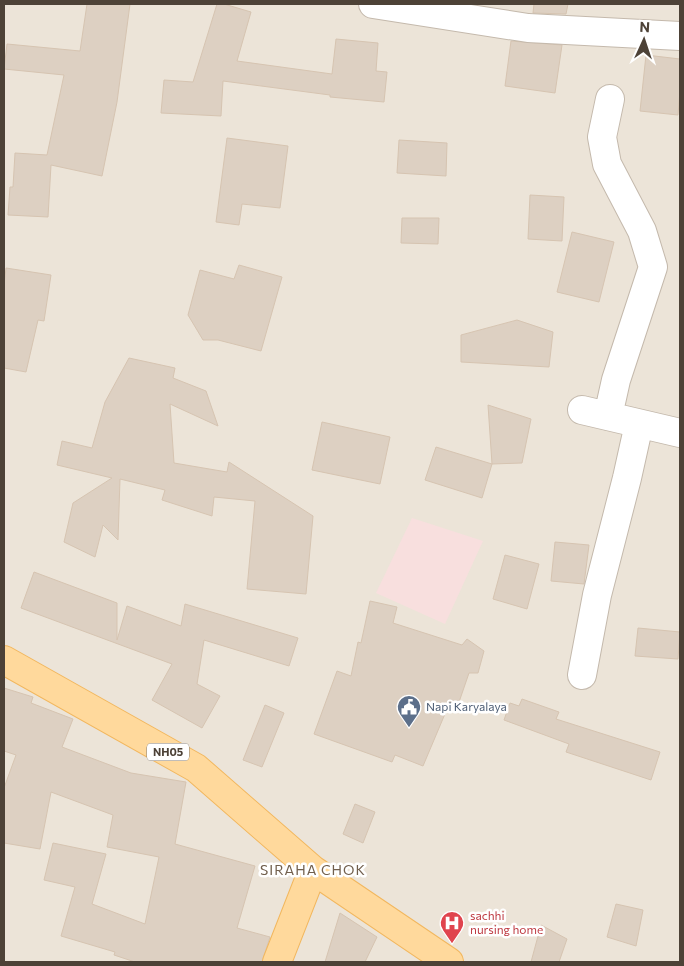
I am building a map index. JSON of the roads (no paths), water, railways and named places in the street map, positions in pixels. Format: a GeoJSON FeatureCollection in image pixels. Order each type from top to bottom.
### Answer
{"type":"FeatureCollection","features":[{"type":"Feature","properties":{"kind":"main road","name":"NH05"},"geometry":{"type":"LineString","coordinates":[[4,660],[196,768],[313,870],[449,962]]}},
{"type":"Feature","properties":{"kind":"main road"},"geometry":{"type":"LineString","coordinates":[[277,962],[313,870]]}},
{"type":"Feature","properties":{"kind":"street"},"geometry":{"type":"LineString","coordinates":[[373,4],[528,28],[680,36]]}},
{"type":"Feature","properties":{"kind":"street"},"geometry":{"type":"LineString","coordinates":[[610,99],[602,137],[607,164],[642,231],[653,268],[616,380],[595,413],[680,433]]}},
{"type":"Feature","properties":{"kind":"street"},"geometry":{"type":"LineString","coordinates":[[582,675],[597,595],[639,424]]}},
{"type":"Feature","properties":{"kind":"place","name":"Napi Karyalaya"},"geometry":{"type":"Point","coordinates":[409,728]}},
{"type":"Feature","properties":{"kind":"place","name":"sachhi nursing home"},"geometry":{"type":"Point","coordinates":[452,944]}},
{"type":"Feature","properties":{"kind":"district","name":"SIRAHA CHOK"},"geometry":{"type":"Point","coordinates":[313,870]}}]}
